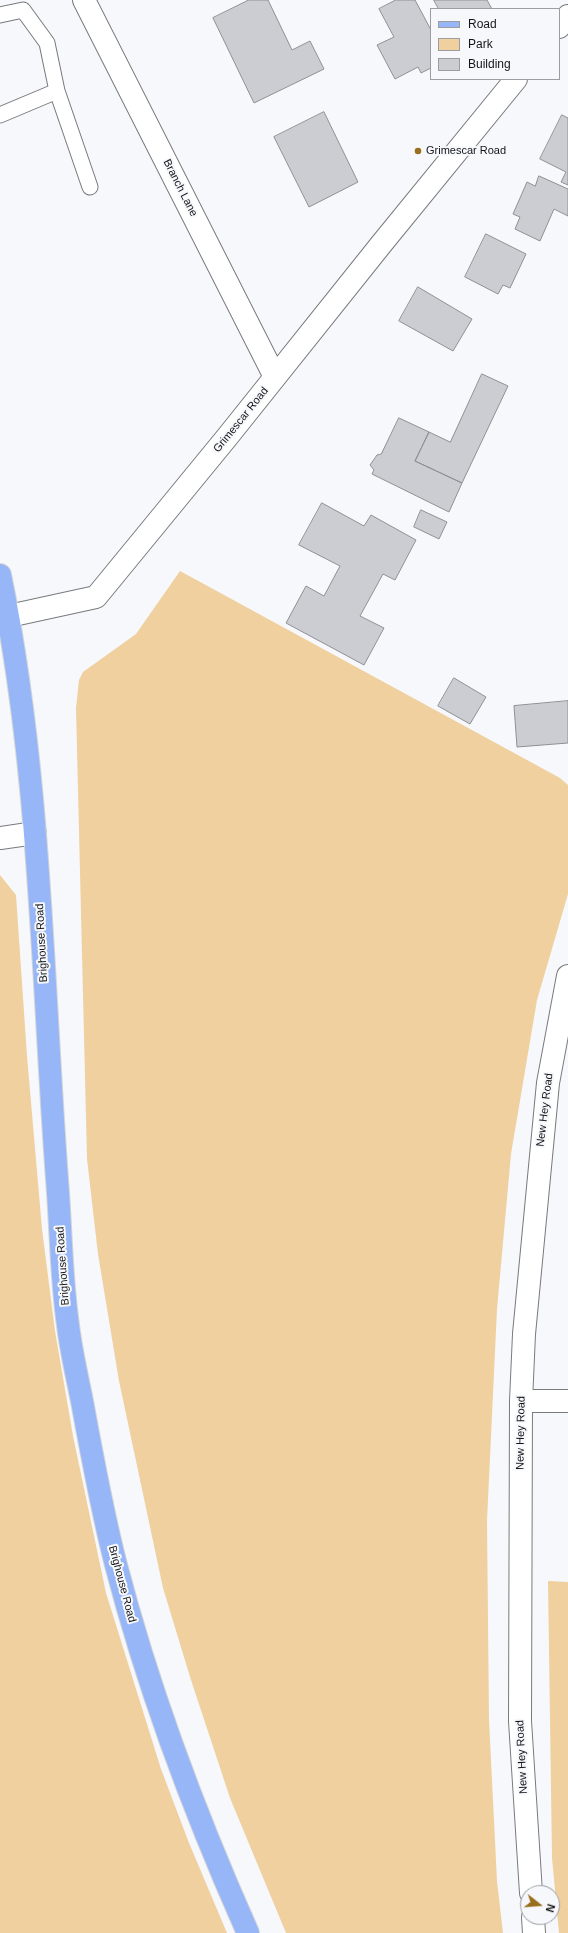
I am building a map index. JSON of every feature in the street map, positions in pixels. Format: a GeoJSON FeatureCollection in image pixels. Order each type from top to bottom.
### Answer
{"type":"FeatureCollection","features":[{"type":"Feature","properties":{"kind":"main road","name":"Brighouse Road"},"geometry":{"type":"LineString","coordinates":[[0,575],[8,616],[35,833],[54,1135],[68,1324],[94,1469],[116,1564],[142,1654],[174,1751],[213,1854],[248,1933]]}},
{"type":"Feature","properties":{"kind":"street","name":"Branch Lane"},"geometry":{"type":"LineString","coordinates":[[84,0],[275,377]]}},
{"type":"Feature","properties":{"kind":"street"},"geometry":{"type":"LineString","coordinates":[[560,26],[568,16]]}},
{"type":"Feature","properties":{"kind":"street","name":"Grimescar Road"},"geometry":{"type":"LineString","coordinates":[[8,616],[96,597],[515,80]]}},
{"type":"Feature","properties":{"kind":"street"},"geometry":{"type":"LineString","coordinates":[[0,838],[35,833]]}},
{"type":"Feature","properties":{"kind":"street","name":"New Hey Road"},"geometry":{"type":"LineString","coordinates":[[530,1885],[520,1721],[521,1401],[525,1326],[544,1113],[548,1083],[568,976]]}},
{"type":"Feature","properties":{"kind":"street"},"geometry":{"type":"LineString","coordinates":[[521,1401],[568,1401]]}},
{"type":"Feature","properties":{"kind":"lane"},"geometry":{"type":"LineString","coordinates":[[0,15],[23,10],[47,43],[57,92],[90,187]]}},
{"type":"Feature","properties":{"kind":"lane"},"geometry":{"type":"LineString","coordinates":[[0,115],[57,92]]}},
{"type":"Feature","properties":{"kind":"green space"},"geometry":{"type":"Polygon","coordinates":[[[180,571],[560,778],[568,785],[568,894],[537,1000],[511,1154],[497,1309],[487,1521],[489,1720],[497,1881],[503,1933],[286,1933],[230,1798],[191,1680],[163,1588],[119,1381],[98,1254],[87,1159],[76,708],[79,680],[83,672],[136,634],[180,571]]]}},
{"type":"Feature","properties":{"kind":"green space"},"geometry":{"type":"Polygon","coordinates":[[[0,875],[16,895],[27,1056],[42,1229],[55,1331],[73,1436],[106,1593],[161,1769],[189,1843],[227,1933],[0,1933],[0,875]]]}},
{"type":"Feature","properties":{"kind":"green space"},"geometry":{"type":"Polygon","coordinates":[[[548,1581],[568,1582],[568,1933],[559,1933],[560,1885],[555,1885],[552,1858],[548,1581]]]}},
{"type":"Feature","properties":{"kind":"building"},"geometry":{"type":"Polygon","coordinates":[[[249,0],[268,0],[292,50],[310,41],[324,69],[254,103],[213,18],[249,0]]]}},
{"type":"Feature","properties":{"kind":"building"},"geometry":{"type":"Polygon","coordinates":[[[396,0],[415,0],[430,28],[430,68],[421,73],[418,67],[395,79],[377,45],[394,37],[379,9],[396,0]]]}},
{"type":"Feature","properties":{"kind":"building"},"geometry":{"type":"Polygon","coordinates":[[[434,0],[487,0],[491,8],[438,8],[434,0]]]}},
{"type":"Feature","properties":{"kind":"building"},"geometry":{"type":"Polygon","coordinates":[[[324,112],[358,182],[309,207],[274,137],[324,112]]]}},
{"type":"Feature","properties":{"kind":"building"},"geometry":{"type":"Polygon","coordinates":[[[562,115],[568,118],[568,185],[561,182],[566,172],[540,159],[562,115]]]}},
{"type":"Feature","properties":{"kind":"building"},"geometry":{"type":"Polygon","coordinates":[[[539,176],[568,189],[568,216],[554,209],[540,241],[515,229],[520,217],[513,214],[527,182],[535,186],[539,176]]]}},
{"type":"Feature","properties":{"kind":"building"},"geometry":{"type":"Polygon","coordinates":[[[486,234],[526,254],[510,288],[503,285],[498,294],[465,277],[486,234]]]}},
{"type":"Feature","properties":{"kind":"building"},"geometry":{"type":"Polygon","coordinates":[[[418,287],[472,319],[453,351],[399,321],[418,287]]]}},
{"type":"Feature","properties":{"kind":"building"},"geometry":{"type":"Polygon","coordinates":[[[482,374],[508,386],[462,483],[415,461],[429,432],[450,442],[482,374]]]}},
{"type":"Feature","properties":{"kind":"building"},"geometry":{"type":"Polygon","coordinates":[[[399,418],[429,432],[415,461],[462,483],[449,512],[372,474],[374,470],[370,465],[377,455],[381,454],[399,418]]]}},
{"type":"Feature","properties":{"kind":"building"},"geometry":{"type":"Polygon","coordinates":[[[322,503],[364,526],[371,515],[416,540],[395,580],[383,574],[360,616],[384,628],[364,665],[286,623],[306,586],[324,596],[340,566],[299,545],[322,503]]]}},
{"type":"Feature","properties":{"kind":"building"},"geometry":{"type":"Polygon","coordinates":[[[421,510],[447,522],[439,539],[414,527],[421,510]]]}},
{"type":"Feature","properties":{"kind":"building"},"geometry":{"type":"Polygon","coordinates":[[[454,678],[486,697],[470,724],[438,706],[454,678]]]}},
{"type":"Feature","properties":{"kind":"building"},"geometry":{"type":"Polygon","coordinates":[[[568,701],[568,743],[517,747],[514,706],[568,701]]]}},
{"type":"Feature","properties":{"kind":"place","name":"Grimescar Road"},"geometry":{"type":"Point","coordinates":[418,151]}}]}
